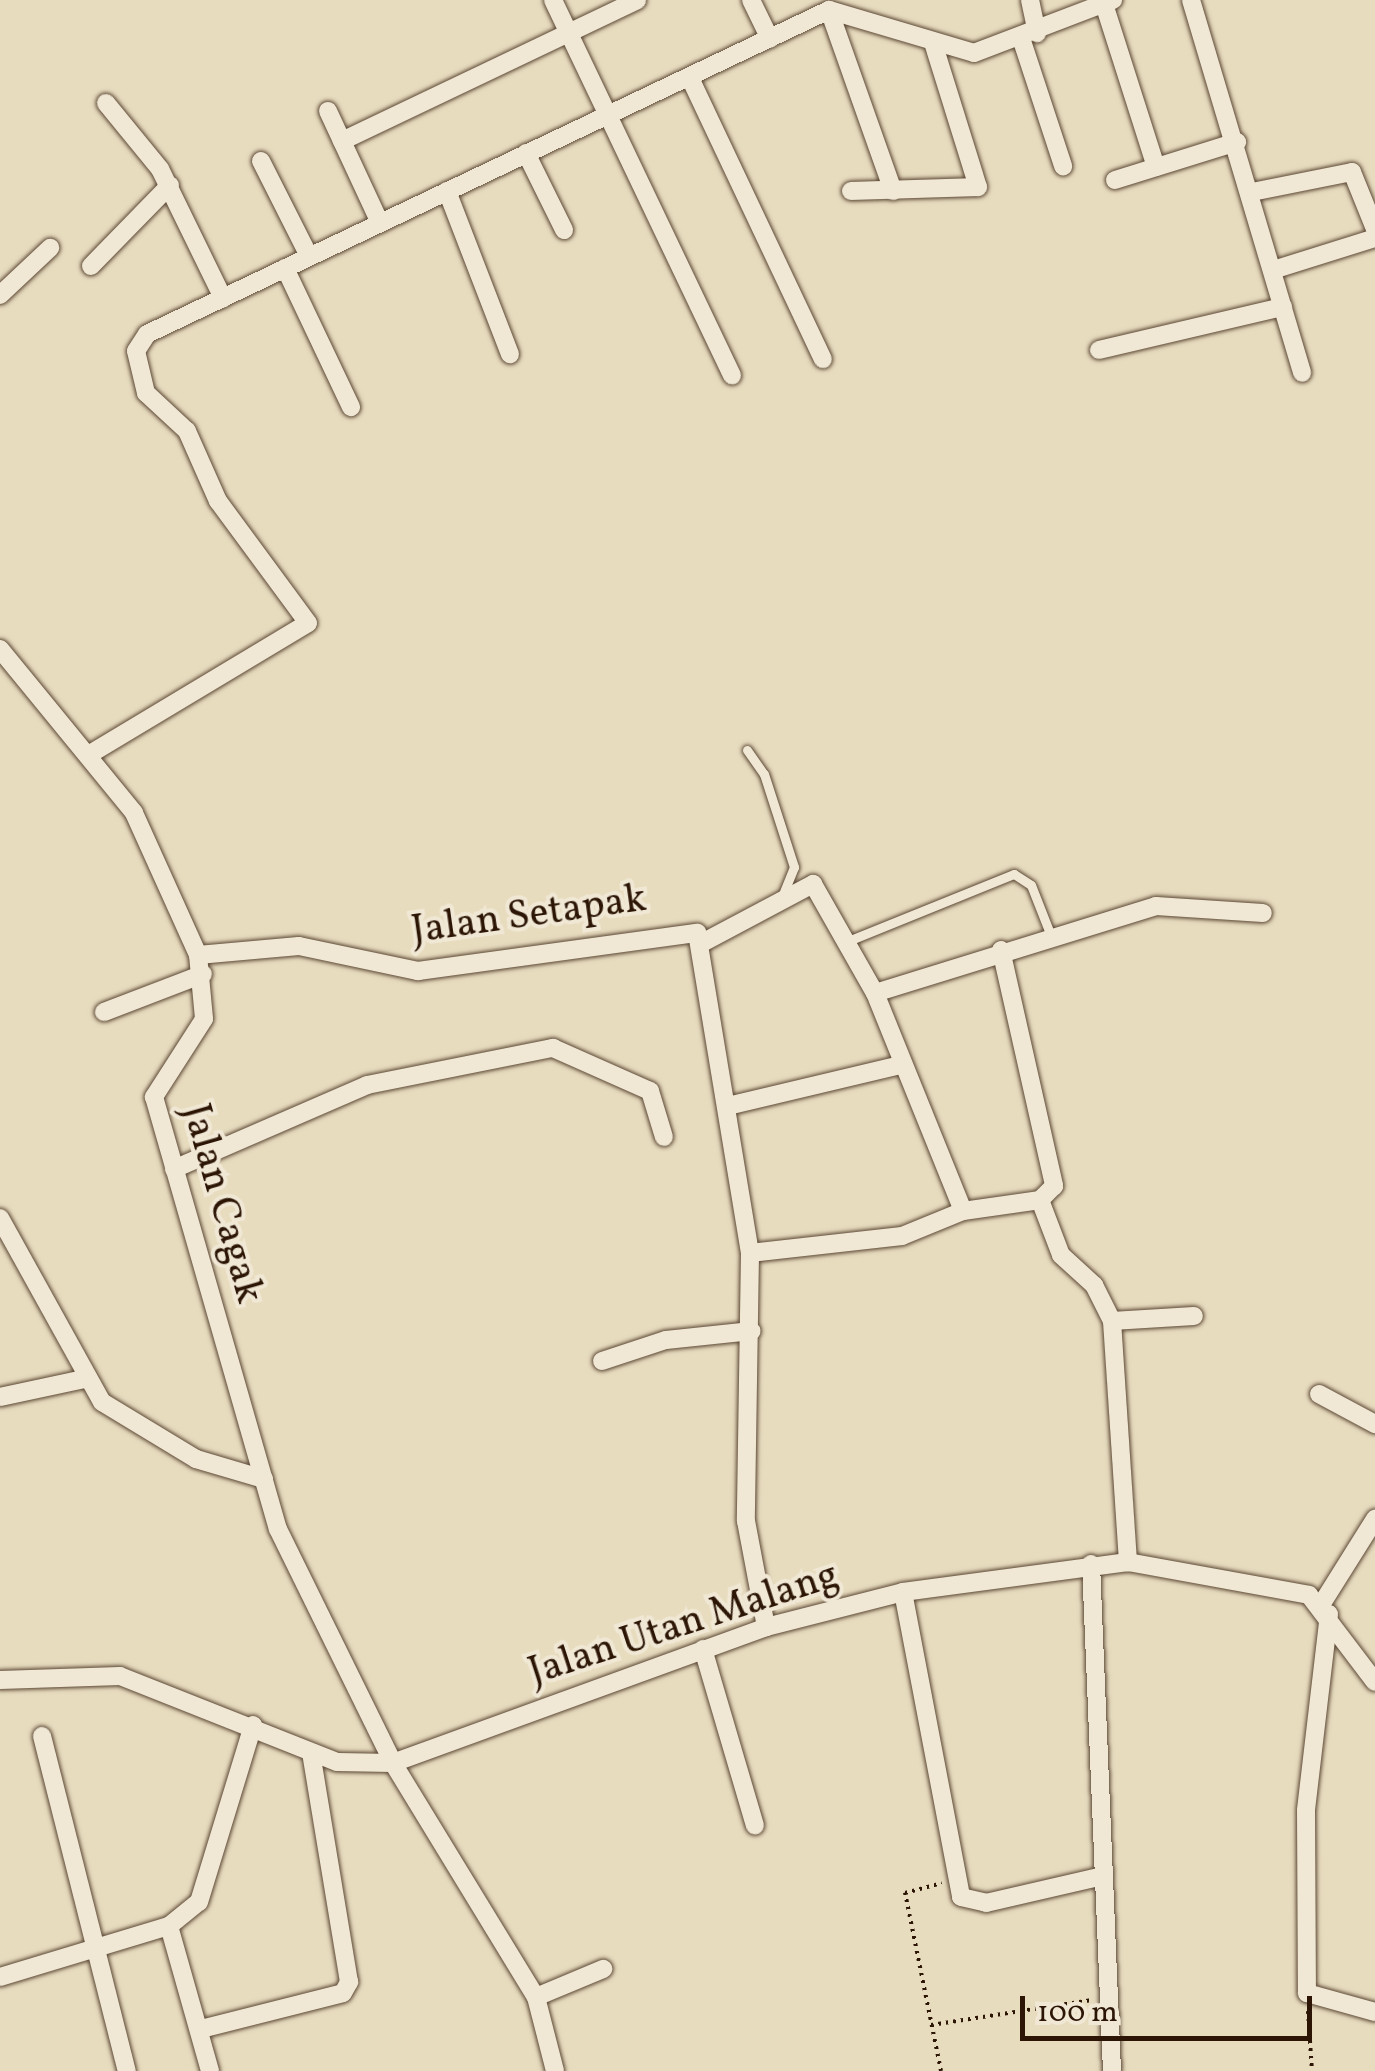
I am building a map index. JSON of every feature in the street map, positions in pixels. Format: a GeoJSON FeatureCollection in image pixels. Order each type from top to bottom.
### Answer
{"type":"FeatureCollection","features":[{"type":"Feature","properties":{"kind":"street"},"geometry":{"type":"LineString","coordinates":[[553,0],[732,375]]}},
{"type":"Feature","properties":{"kind":"street"},"geometry":{"type":"LineString","coordinates":[[342,141],[636,0]]}},
{"type":"Feature","properties":{"kind":"street"},"geometry":{"type":"LineString","coordinates":[[750,0],[770,39]]}},
{"type":"Feature","properties":{"kind":"street"},"geometry":{"type":"LineString","coordinates":[[1030,0],[1030,37],[1063,166]]}},
{"type":"Feature","properties":{"kind":"street"},"geometry":{"type":"LineString","coordinates":[[1191,0],[1252,192],[1302,373]]}},
{"type":"Feature","properties":{"kind":"street"},"geometry":{"type":"LineString","coordinates":[[90,754],[305,633],[308,624],[218,500],[187,430],[155,408],[136,362],[148,334],[830,10],[896,25],[934,46],[974,54],[1030,37],[1109,2],[1156,167]]}},
{"type":"Feature","properties":{"kind":"street"},"geometry":{"type":"LineString","coordinates":[[830,10],[893,191]]}},
{"type":"Feature","properties":{"kind":"street"},"geometry":{"type":"LineString","coordinates":[[851,191],[978,186],[934,46]]}},
{"type":"Feature","properties":{"kind":"street"},"geometry":{"type":"LineString","coordinates":[[690,78],[823,359]]}},
{"type":"Feature","properties":{"kind":"street"},"geometry":{"type":"LineString","coordinates":[[106,104],[170,185],[223,298]]}},
{"type":"Feature","properties":{"kind":"street"},"geometry":{"type":"LineString","coordinates":[[328,111],[380,223]]}},
{"type":"Feature","properties":{"kind":"street"},"geometry":{"type":"LineString","coordinates":[[1116,180],[1237,142]]}},
{"type":"Feature","properties":{"kind":"street"},"geometry":{"type":"LineString","coordinates":[[526,153],[564,230]]}},
{"type":"Feature","properties":{"kind":"street"},"geometry":{"type":"LineString","coordinates":[[262,160],[309,256]]}},
{"type":"Feature","properties":{"kind":"street"},"geometry":{"type":"LineString","coordinates":[[1252,192],[1352,172],[1375,229]]}},
{"type":"Feature","properties":{"kind":"street"},"geometry":{"type":"LineString","coordinates":[[91,266],[170,185]]}},
{"type":"Feature","properties":{"kind":"street"},"geometry":{"type":"LineString","coordinates":[[448,190],[510,354]]}},
{"type":"Feature","properties":{"kind":"street"},"geometry":{"type":"LineString","coordinates":[[1273,270],[1375,238]]}},
{"type":"Feature","properties":{"kind":"street"},"geometry":{"type":"LineString","coordinates":[[0,295],[50,248]]}},
{"type":"Feature","properties":{"kind":"street"},"geometry":{"type":"LineString","coordinates":[[285,268],[351,407]]}},
{"type":"Feature","properties":{"kind":"street"},"geometry":{"type":"LineString","coordinates":[[1099,350],[1284,307]]}},
{"type":"Feature","properties":{"kind":"street","name":"Jalan Cagak"},"geometry":{"type":"LineString","coordinates":[[0,649],[90,754],[150,840],[198,955],[204,974],[202,1025],[154,1090],[278,1529],[393,1762],[536,1997],[555,2071]]}},
{"type":"Feature","properties":{"kind":"street"},"geometry":{"type":"LineString","coordinates":[[702,943],[813,884],[875,993],[900,1064],[963,1211]]}},
{"type":"Feature","properties":{"kind":"street"},"geometry":{"type":"LineString","coordinates":[[875,993],[1001,950],[1156,906],[1263,913]]}},
{"type":"Feature","properties":{"kind":"street","name":"Jalan Setapak"},"geometry":{"type":"LineString","coordinates":[[198,955],[299,946],[418,971],[689,930],[702,943],[750,1252],[752,1332],[746,1522],[766,1627]]}},
{"type":"Feature","properties":{"kind":"street"},"geometry":{"type":"LineString","coordinates":[[750,1252],[902,1236],[963,1211],[1040,1200],[1054,1186],[1001,950]]}},
{"type":"Feature","properties":{"kind":"street"},"geometry":{"type":"LineString","coordinates":[[104,1012],[204,974]]}},
{"type":"Feature","properties":{"kind":"street"},"geometry":{"type":"LineString","coordinates":[[174,1169],[367,1086],[553,1048],[650,1092],[664,1137]]}},
{"type":"Feature","properties":{"kind":"street"},"geometry":{"type":"LineString","coordinates":[[728,1106],[900,1064]]}},
{"type":"Feature","properties":{"kind":"street"},"geometry":{"type":"LineString","coordinates":[[1040,1200],[1061,1255],[1094,1285],[1112,1321],[1128,1562]]}},
{"type":"Feature","properties":{"kind":"street"},"geometry":{"type":"LineString","coordinates":[[0,1218],[84,1379],[142,1433],[264,1478]]}},
{"type":"Feature","properties":{"kind":"street"},"geometry":{"type":"LineString","coordinates":[[1112,1321],[1194,1316]]}},
{"type":"Feature","properties":{"kind":"street"},"geometry":{"type":"LineString","coordinates":[[602,1362],[666,1340],[752,1332]]}},
{"type":"Feature","properties":{"kind":"street"},"geometry":{"type":"LineString","coordinates":[[0,1397],[84,1379]]}},
{"type":"Feature","properties":{"kind":"street"},"geometry":{"type":"LineString","coordinates":[[1319,1394],[1375,1424]]}},
{"type":"Feature","properties":{"kind":"street"},"geometry":{"type":"LineString","coordinates":[[1375,1519],[1325,1609],[1306,1811],[1307,1993],[1375,2012]]}},
{"type":"Feature","properties":{"kind":"street","name":"Jalan Utan Malang"},"geometry":{"type":"LineString","coordinates":[[393,1762],[766,1627],[904,1592],[1128,1562],[1279,1586],[1325,1609]]}},
{"type":"Feature","properties":{"kind":"street"},"geometry":{"type":"LineString","coordinates":[[1091,1564],[1103,1876],[1112,1998],[1112,2071]]}},
{"type":"Feature","properties":{"kind":"street"},"geometry":{"type":"LineString","coordinates":[[904,1592],[954,1880],[961,1897],[986,1903],[1103,1876]]}},
{"type":"Feature","properties":{"kind":"street"},"geometry":{"type":"LineString","coordinates":[[1325,1609],[1375,1682]]}},
{"type":"Feature","properties":{"kind":"street"},"geometry":{"type":"LineString","coordinates":[[703,1649],[756,1826]]}},
{"type":"Feature","properties":{"kind":"street"},"geometry":{"type":"LineString","coordinates":[[0,1680],[120,1676],[253,1725],[311,1753],[393,1762]]}},
{"type":"Feature","properties":{"kind":"street"},"geometry":{"type":"LineString","coordinates":[[0,1977],[169,1926],[199,1902],[253,1725]]}},
{"type":"Feature","properties":{"kind":"street"},"geometry":{"type":"LineString","coordinates":[[42,1736],[94,1951],[128,2071]]}},
{"type":"Feature","properties":{"kind":"street"},"geometry":{"type":"LineString","coordinates":[[200,2029],[343,1992],[349,1982],[311,1753]]}},
{"type":"Feature","properties":{"kind":"street"},"geometry":{"type":"LineString","coordinates":[[169,1926],[210,2071]]}},
{"type":"Feature","properties":{"kind":"street"},"geometry":{"type":"LineString","coordinates":[[536,1997],[603,1969]]}},
{"type":"Feature","properties":{"kind":"lane"},"geometry":{"type":"LineString","coordinates":[[747,750],[764,774],[794,867],[781,898]]}},
{"type":"Feature","properties":{"kind":"lane"},"geometry":{"type":"LineString","coordinates":[[848,941],[1014,874],[1031,885],[1051,936]]}},
{"type":"Feature","properties":{"kind":"path"},"geometry":{"type":"LineString","coordinates":[[940,2071],[905,1893],[954,1880]]}},
{"type":"Feature","properties":{"kind":"path"},"geometry":{"type":"LineString","coordinates":[[1307,1993],[1312,2071]]}},
{"type":"Feature","properties":{"kind":"path"},"geometry":{"type":"LineString","coordinates":[[931,2024],[1112,1998]]}}]}
